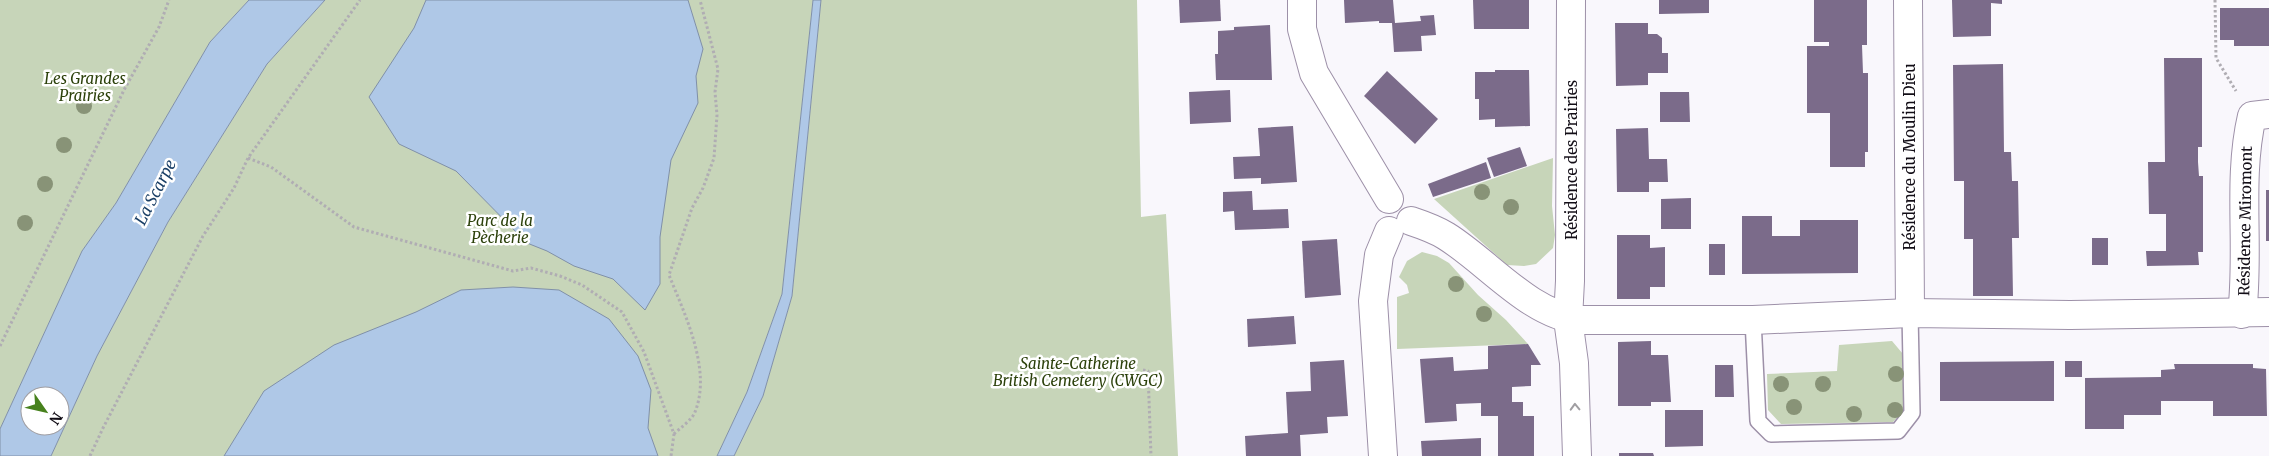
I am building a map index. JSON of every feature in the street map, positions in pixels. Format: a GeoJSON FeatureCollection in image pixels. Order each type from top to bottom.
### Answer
{"type":"FeatureCollection","features":[{"type":"Feature","properties":{"kind":"street"},"geometry":{"type":"LineString","coordinates":[[1302,0],[1302,29],[1314,73],[1389,199],[1397,198],[1404,200],[1410,206],[1412,213],[1379,255],[1373,301],[1383,456]]}},
{"type":"Feature","properties":{"kind":"street","name":"Résidence des Prairies"},"geometry":{"type":"LineString","coordinates":[[1571,0],[1570,272],[1568,319],[1574,363],[1577,456]]}},
{"type":"Feature","properties":{"kind":"street","name":"Résidence du Moulin Dieu"},"geometry":{"type":"LineString","coordinates":[[1908,0],[1910,313]]}},
{"type":"Feature","properties":{"kind":"street","name":"Résidence Miromont"},"geometry":{"type":"LineString","coordinates":[[2242,314],[2245,287],[2246,144],[2260,115]]}},
{"type":"Feature","properties":{"kind":"street"},"geometry":{"type":"LineString","coordinates":[[1400,226],[1446,236],[1532,301],[1568,319],[1591,322],[1754,320],[1910,313]]}},
{"type":"Feature","properties":{"kind":"street","name":"Résidence Miromont"},"geometry":{"type":"LineString","coordinates":[[1910,313],[2070,315],[2242,314],[2269,312]]}},
{"type":"Feature","properties":{"kind":"lane","name":"Résidence du Moulin Dieu"},"geometry":{"type":"LineString","coordinates":[[1754,320],[1758,421],[1771,434],[1898,431],[1912,413],[1910,313]]}},
{"type":"Feature","properties":{"kind":"path"},"geometry":{"type":"LineString","coordinates":[[0,346],[124,90],[159,27],[169,0]]}},
{"type":"Feature","properties":{"kind":"path"},"geometry":{"type":"LineString","coordinates":[[90,456],[102,428],[204,236],[234,188],[248,158],[360,0]]}},
{"type":"Feature","properties":{"kind":"path"},"geometry":{"type":"LineString","coordinates":[[674,434],[695,414],[702,380],[692,334],[669,275],[692,208],[703,188],[714,158],[717,115],[715,92],[718,69],[700,0]]}},
{"type":"Feature","properties":{"kind":"path"},"geometry":{"type":"LineString","coordinates":[[2216,0],[2216,58],[2260,115]]}},
{"type":"Feature","properties":{"kind":"path"},"geometry":{"type":"LineString","coordinates":[[248,158],[271,167],[354,227],[513,271],[531,268],[582,285],[622,312],[644,352],[674,434],[671,456]]}},
{"type":"Feature","properties":{"kind":"path"},"geometry":{"type":"LineString","coordinates":[[1143,370],[1148,371],[1151,456]]}},
{"type":"Feature","properties":{"kind":"green space","name":"Les Grandes Prairies"},"geometry":{"type":"Polygon","coordinates":[[[0,0],[249,0],[210,42],[116,203],[82,251],[0,429],[0,0]]]}},
{"type":"Feature","properties":{"kind":"green space","name":"Parc de la Pècherie"},"geometry":{"type":"Polygon","coordinates":[[[325,0],[813,0],[782,294],[747,392],[717,456],[51,456],[60,436],[70,436],[70,415],[97,356],[168,222],[267,64],[325,0]]]}},
{"type":"Feature","properties":{"kind":"green space","name":"Sainte-Catherine British Cemetery (CWGC)"},"geometry":{"type":"Polygon","coordinates":[[[821,0],[1137,0],[1141,217],[1166,214],[1178,456],[734,456],[763,396],[792,296],[821,0]]]}},
{"type":"Feature","properties":{"kind":"green space"},"geometry":{"type":"Polygon","coordinates":[[[1553,158],[1552,206],[1555,235],[1553,248],[1536,264],[1524,266],[1507,265],[1434,199],[1553,158]]]}},
{"type":"Feature","properties":{"kind":"green space"},"geometry":{"type":"Polygon","coordinates":[[[1422,252],[1437,256],[1449,263],[1478,295],[1506,320],[1528,344],[1397,349],[1397,297],[1409,293],[1407,285],[1399,277],[1407,261],[1422,252]]]}},
{"type":"Feature","properties":{"kind":"green space"},"geometry":{"type":"Polygon","coordinates":[[[1892,341],[1903,354],[1904,411],[1893,422],[1781,424],[1768,410],[1767,374],[1837,371],[1839,345],[1892,341]]]}},
{"type":"Feature","properties":{"kind":"water","name":"La Scarpe"},"geometry":{"type":"Polygon","coordinates":[[[249,0],[325,0],[267,64],[168,222],[97,356],[70,415],[70,386],[20,386],[20,436],[60,436],[51,456],[0,456],[0,429],[82,251],[116,203],[210,42],[249,0]]]}},
{"type":"Feature","properties":{"kind":"water"},"geometry":{"type":"Polygon","coordinates":[[[426,0],[688,0],[703,49],[696,76],[698,103],[671,160],[660,237],[660,284],[645,310],[613,279],[574,266],[547,251],[527,243],[456,171],[399,144],[369,97],[414,28],[426,0]]]}},
{"type":"Feature","properties":{"kind":"water"},"geometry":{"type":"Polygon","coordinates":[[[813,0],[821,0],[792,296],[763,396],[734,456],[717,456],[747,392],[782,294],[813,0]]]}},
{"type":"Feature","properties":{"kind":"water"},"geometry":{"type":"Polygon","coordinates":[[[513,287],[559,290],[609,319],[638,356],[651,390],[648,428],[658,456],[224,456],[264,391],[334,345],[416,312],[461,290],[513,287]]]}},
{"type":"Feature","properties":{"kind":"building"},"geometry":{"type":"Polygon","coordinates":[[[1179,0],[1220,0],[1221,21],[1180,23],[1179,0]]]}},
{"type":"Feature","properties":{"kind":"building"},"geometry":{"type":"Polygon","coordinates":[[[1344,0],[1393,0],[1395,23],[1421,21],[1420,16],[1434,15],[1436,35],[1421,36],[1422,51],[1394,52],[1392,23],[1379,23],[1379,21],[1345,23],[1344,0]]]}},
{"type":"Feature","properties":{"kind":"building"},"geometry":{"type":"Polygon","coordinates":[[[1473,0],[1529,0],[1529,29],[1474,29],[1473,0]]]}},
{"type":"Feature","properties":{"kind":"building"},"geometry":{"type":"Polygon","coordinates":[[[1659,0],[1709,0],[1709,13],[1659,14],[1659,0]]]}},
{"type":"Feature","properties":{"kind":"building"},"geometry":{"type":"Polygon","coordinates":[[[1814,0],[1867,0],[1867,45],[1862,45],[1863,73],[1868,73],[1868,152],[1865,152],[1865,167],[1830,167],[1830,113],[1807,113],[1807,46],[1829,46],[1829,42],[1814,42],[1814,0]]]}},
{"type":"Feature","properties":{"kind":"building"},"geometry":{"type":"Polygon","coordinates":[[[1952,0],[2002,0],[2002,4],[1991,3],[1991,36],[1953,37],[1952,0]]]}},
{"type":"Feature","properties":{"kind":"building"},"geometry":{"type":"Polygon","coordinates":[[[2220,8],[2269,8],[2269,46],[2234,46],[2234,40],[2220,40],[2220,8]]]}},
{"type":"Feature","properties":{"kind":"building"},"geometry":{"type":"Polygon","coordinates":[[[1615,23],[1648,23],[1648,34],[1657,34],[1662,38],[1662,53],[1668,53],[1668,73],[1648,73],[1648,85],[1616,86],[1615,23]]]}},
{"type":"Feature","properties":{"kind":"building"},"geometry":{"type":"Polygon","coordinates":[[[1270,25],[1272,80],[1216,80],[1215,54],[1218,54],[1218,31],[1234,30],[1234,27],[1270,25]]]}},
{"type":"Feature","properties":{"kind":"building"},"geometry":{"type":"Polygon","coordinates":[[[2164,58],[2202,58],[2202,147],[2198,147],[2198,162],[2199,176],[2203,176],[2203,252],[2198,252],[2199,265],[2147,266],[2146,251],[2166,251],[2166,214],[2149,214],[2148,162],[2165,162],[2164,58]]]}},
{"type":"Feature","properties":{"kind":"building"},"geometry":{"type":"Polygon","coordinates":[[[2003,64],[2004,152],[2011,152],[2012,181],[2018,181],[2019,238],[2012,238],[2013,296],[1973,296],[1973,239],[1964,239],[1964,181],[1954,181],[1953,65],[2003,64]]]}},
{"type":"Feature","properties":{"kind":"building"},"geometry":{"type":"Polygon","coordinates":[[[1495,70],[1529,70],[1530,126],[1495,127],[1495,119],[1479,120],[1479,99],[1475,99],[1475,72],[1495,72],[1495,70]]]}},
{"type":"Feature","properties":{"kind":"building"},"geometry":{"type":"Polygon","coordinates":[[[1387,71],[1438,119],[1415,144],[1364,96],[1387,71]]]}},
{"type":"Feature","properties":{"kind":"building"},"geometry":{"type":"Polygon","coordinates":[[[1230,90],[1231,122],[1190,124],[1189,92],[1230,90]]]}},
{"type":"Feature","properties":{"kind":"building"},"geometry":{"type":"Polygon","coordinates":[[[1660,92],[1689,92],[1690,122],[1660,122],[1660,92]]]}},
{"type":"Feature","properties":{"kind":"building"},"geometry":{"type":"Polygon","coordinates":[[[1293,126],[1297,182],[1261,184],[1261,178],[1234,179],[1233,157],[1260,156],[1258,128],[1293,126]]]}},
{"type":"Feature","properties":{"kind":"building"},"geometry":{"type":"Polygon","coordinates":[[[1648,128],[1649,159],[1667,159],[1668,182],[1649,182],[1649,192],[1617,192],[1616,129],[1648,128]]]}},
{"type":"Feature","properties":{"kind":"building"},"geometry":{"type":"Polygon","coordinates":[[[1520,147],[1527,166],[1494,177],[1487,158],[1520,147]]]}},
{"type":"Feature","properties":{"kind":"building"},"geometry":{"type":"Polygon","coordinates":[[[1486,162],[1491,178],[1433,197],[1428,184],[1486,162]]]}},
{"type":"Feature","properties":{"kind":"building"},"geometry":{"type":"Polygon","coordinates":[[[2266,190],[2269,190],[2269,241],[2266,241],[2266,190]]]}},
{"type":"Feature","properties":{"kind":"building"},"geometry":{"type":"Polygon","coordinates":[[[1252,191],[1253,210],[1288,209],[1289,228],[1235,230],[1234,211],[1223,212],[1223,192],[1252,191]]]}},
{"type":"Feature","properties":{"kind":"building"},"geometry":{"type":"Polygon","coordinates":[[[1691,198],[1691,229],[1661,229],[1661,199],[1691,198]]]}},
{"type":"Feature","properties":{"kind":"building"},"geometry":{"type":"Polygon","coordinates":[[[1742,216],[1772,216],[1772,236],[1800,236],[1800,220],[1858,220],[1858,273],[1742,274],[1742,216]]]}},
{"type":"Feature","properties":{"kind":"building"},"geometry":{"type":"Polygon","coordinates":[[[1617,235],[1650,235],[1650,248],[1665,247],[1665,287],[1650,287],[1650,299],[1617,299],[1617,235]]]}},
{"type":"Feature","properties":{"kind":"building"},"geometry":{"type":"Polygon","coordinates":[[[2092,238],[2108,238],[2108,265],[2092,265],[2092,238]]]}},
{"type":"Feature","properties":{"kind":"building"},"geometry":{"type":"Polygon","coordinates":[[[1337,239],[1341,295],[1305,298],[1302,241],[1337,239]]]}},
{"type":"Feature","properties":{"kind":"building"},"geometry":{"type":"Polygon","coordinates":[[[1709,244],[1725,244],[1725,275],[1709,275],[1709,244]]]}},
{"type":"Feature","properties":{"kind":"building"},"geometry":{"type":"Polygon","coordinates":[[[1294,316],[1296,344],[1248,347],[1247,319],[1294,316]]]}},
{"type":"Feature","properties":{"kind":"building"},"geometry":{"type":"Polygon","coordinates":[[[1651,341],[1651,355],[1668,355],[1671,402],[1651,402],[1651,406],[1618,406],[1618,342],[1651,341]]]}},
{"type":"Feature","properties":{"kind":"building"},"geometry":{"type":"Polygon","coordinates":[[[1528,344],[1541,365],[1531,365],[1531,386],[1512,387],[1512,402],[1523,402],[1523,416],[1534,416],[1534,456],[1498,456],[1498,416],[1481,416],[1481,403],[1456,404],[1457,421],[1425,423],[1420,359],[1453,357],[1454,371],[1488,369],[1488,346],[1528,344]]]}},
{"type":"Feature","properties":{"kind":"building"},"geometry":{"type":"Polygon","coordinates":[[[1344,360],[1348,416],[1327,417],[1328,433],[1300,435],[1301,456],[1246,456],[1245,436],[1288,433],[1286,392],[1311,391],[1310,362],[1344,360]]]}},
{"type":"Feature","properties":{"kind":"building"},"geometry":{"type":"Polygon","coordinates":[[[2054,361],[2054,401],[1940,401],[1940,362],[2054,361]]]}},
{"type":"Feature","properties":{"kind":"building"},"geometry":{"type":"Polygon","coordinates":[[[2065,361],[2082,361],[2082,377],[2065,377],[2065,361]]]}},
{"type":"Feature","properties":{"kind":"building"},"geometry":{"type":"Polygon","coordinates":[[[2174,364],[2253,364],[2253,368],[2266,369],[2267,416],[2213,416],[2213,401],[2161,401],[2161,415],[2124,415],[2124,429],[2085,429],[2085,378],[2161,377],[2161,370],[2175,369],[2174,364]]]}},
{"type":"Feature","properties":{"kind":"building"},"geometry":{"type":"Polygon","coordinates":[[[1715,365],[1733,365],[1734,397],[1715,397],[1715,365]]]}},
{"type":"Feature","properties":{"kind":"building"},"geometry":{"type":"Polygon","coordinates":[[[1665,410],[1703,410],[1703,446],[1665,447],[1665,410]]]}},
{"type":"Feature","properties":{"kind":"building"},"geometry":{"type":"Polygon","coordinates":[[[1481,438],[1481,456],[1422,456],[1421,441],[1481,438]]]}},
{"type":"Feature","properties":{"kind":"building"},"geometry":{"type":"Polygon","coordinates":[[[1619,453],[1653,453],[1654,456],[1619,456],[1619,453]]]}}]}
